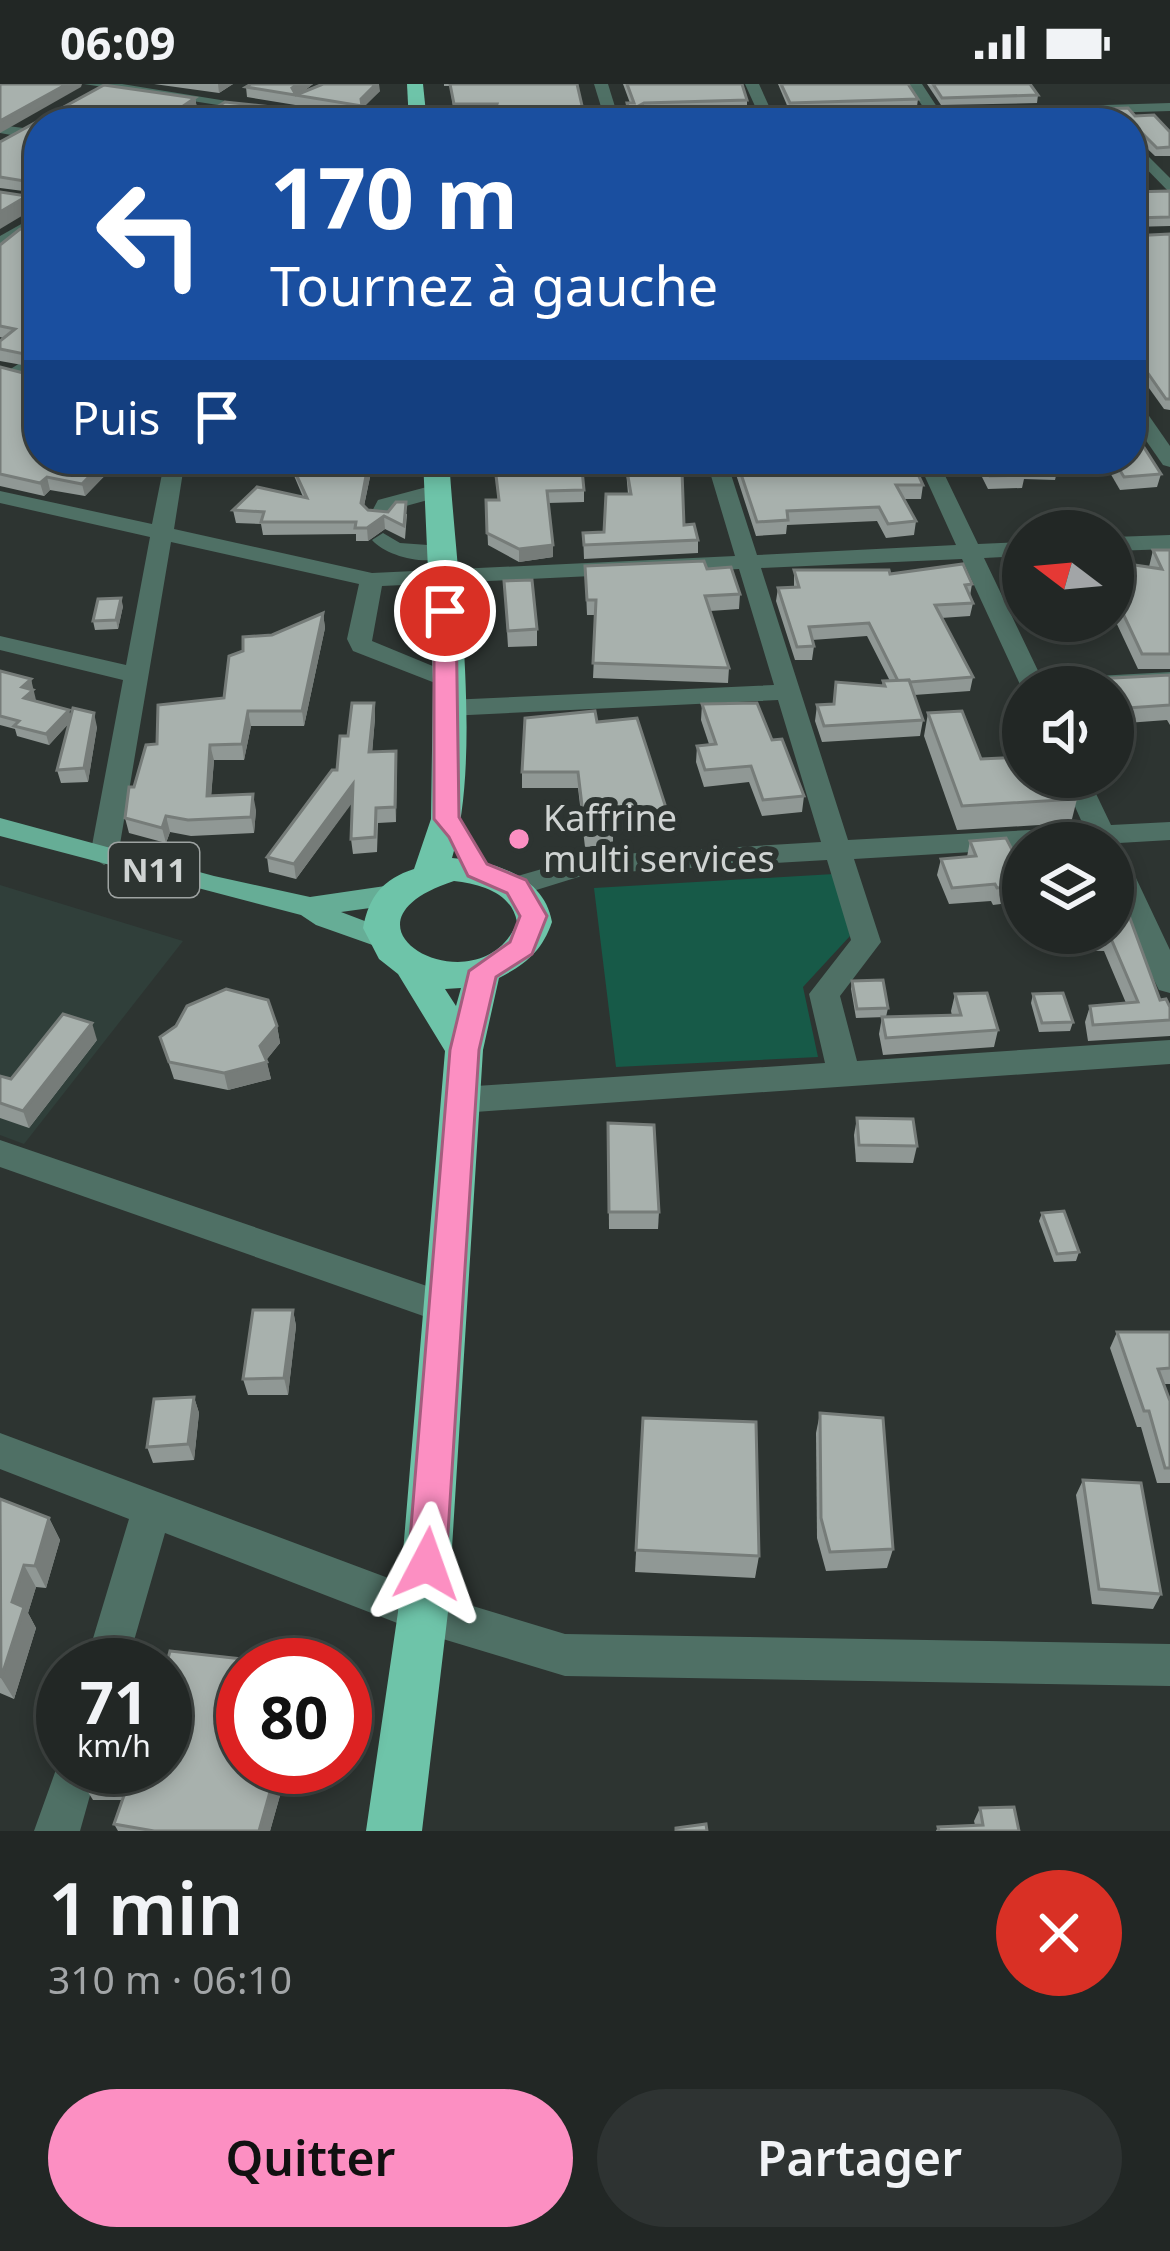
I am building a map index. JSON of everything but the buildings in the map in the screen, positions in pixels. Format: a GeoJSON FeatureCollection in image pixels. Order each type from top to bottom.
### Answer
{"type":"FeatureCollection","features":[{"type":"Feature","properties":{"kind":"highway"},"geometry":{"type":"LineString","coordinates":[[430,873],[447,819],[448,695],[437,474]]}},
{"type":"Feature","properties":{"kind":"highway"},"geometry":{"type":"LineString","coordinates":[[447,819],[477,870]]}},
{"type":"Feature","properties":{"kind":"highway"},"geometry":{"type":"LineString","coordinates":[[477,870],[517,886],[533,916],[531,932],[506,961],[459,976],[412,968],[393,956],[381,938],[379,923],[392,895],[430,873],[477,870]]}},
{"type":"Feature","properties":{"kind":"highway"},"geometry":{"type":"LineString","coordinates":[[412,968],[464,1050]]}},
{"type":"Feature","properties":{"kind":"highway"},"geometry":{"type":"LineString","coordinates":[[394,1831],[423,1612],[464,1050],[483,971]]}},
{"type":"Feature","properties":{"kind":"main road","name":"N11"},"geometry":{"type":"LineString","coordinates":[[0,827],[310,907]]}},
{"type":"Feature","properties":{"kind":"main road"},"geometry":{"type":"LineString","coordinates":[[310,907],[392,895]]}},
{"type":"Feature","properties":{"kind":"main road"},"geometry":{"type":"LineString","coordinates":[[310,907],[326,918],[381,938]]}},
{"type":"Feature","properties":{"kind":"street"},"geometry":{"type":"LineString","coordinates":[[213,108],[251,84]]}},
{"type":"Feature","properties":{"kind":"street"},"geometry":{"type":"LineString","coordinates":[[87,91],[105,85],[263,108]]}},
{"type":"Feature","properties":{"kind":"street"},"geometry":{"type":"LineString","coordinates":[[1087,95],[1099,108]]}},
{"type":"Feature","properties":{"kind":"street"},"geometry":{"type":"LineString","coordinates":[[1135,108],[1170,107]]}},
{"type":"Feature","properties":{"kind":"street"},"geometry":{"type":"LineString","coordinates":[[0,129],[21,132]]}},
{"type":"Feature","properties":{"kind":"street"},"geometry":{"type":"LineString","coordinates":[[0,144],[24,131]]}},
{"type":"Feature","properties":{"kind":"street"},"geometry":{"type":"LineString","coordinates":[[1146,161],[1170,188]]}},
{"type":"Feature","properties":{"kind":"street"},"geometry":{"type":"LineString","coordinates":[[1146,429],[1170,461]]}},
{"type":"Feature","properties":{"kind":"street"},"geometry":{"type":"LineString","coordinates":[[104,856],[172,474]]}},
{"type":"Feature","properties":{"kind":"street"},"geometry":{"type":"LineString","coordinates":[[721,474],[866,942],[824,994],[844,1074]]}},
{"type":"Feature","properties":{"kind":"street"},"geometry":{"type":"LineString","coordinates":[[934,474],[1023,666]]}},
{"type":"Feature","properties":{"kind":"street"},"geometry":{"type":"LineString","coordinates":[[381,515],[386,505],[438,490]]}},
{"type":"Feature","properties":{"kind":"street"},"geometry":{"type":"LineString","coordinates":[[0,497],[372,580],[443,565],[748,562],[1002,550]]}},
{"type":"Feature","properties":{"kind":"street"},"geometry":{"type":"LineString","coordinates":[[382,540],[443,565]]}},
{"type":"Feature","properties":{"kind":"street"},"geometry":{"type":"LineString","coordinates":[[1134,543],[1170,542]]}},
{"type":"Feature","properties":{"kind":"street"},"geometry":{"type":"LineString","coordinates":[[372,580],[359,639],[362,646],[448,695],[789,692]]}},
{"type":"Feature","properties":{"kind":"street"},"geometry":{"type":"LineString","coordinates":[[0,643],[139,676]]}},
{"type":"Feature","properties":{"kind":"street"},"geometry":{"type":"LineString","coordinates":[[1134,681],[1170,679]]}},
{"type":"Feature","properties":{"kind":"street"},"geometry":{"type":"LineString","coordinates":[[1134,839],[1170,830]]}},
{"type":"Feature","properties":{"kind":"street"},"geometry":{"type":"LineString","coordinates":[[517,886],[587,865],[838,850],[1002,848]]}},
{"type":"Feature","properties":{"kind":"street"},"geometry":{"type":"LineString","coordinates":[[1134,904],[1170,982]]}},
{"type":"Feature","properties":{"kind":"street"},"geometry":{"type":"LineString","coordinates":[[461,1100],[1170,1052]]}},
{"type":"Feature","properties":{"kind":"street"},"geometry":{"type":"LineString","coordinates":[[0,1153],[446,1307]]}},
{"type":"Feature","properties":{"kind":"street"},"geometry":{"type":"LineString","coordinates":[[0,1451],[423,1612],[565,1655],[1170,1665]]}},
{"type":"Feature","properties":{"kind":"street"},"geometry":{"type":"LineString","coordinates":[[114,1638],[152,1509]]}},
{"type":"Feature","properties":{"kind":"street"},"geometry":{"type":"LineString","coordinates":[[57,1831],[68,1794]]}},
{"type":"Feature","properties":{"kind":"shaded area"},"geometry":{"type":"Polygon","coordinates":[[[0,885],[183,941],[24,1144],[0,1135],[0,885]]]}},
{"type":"Feature","properties":{"kind":"green space"},"geometry":{"type":"Polygon","coordinates":[[[834,874],[850,936],[803,987],[818,1057],[616,1067],[594,888],[834,874]]]}},
{"type":"Feature","properties":{"kind":"place","name":"Kaffrine multi services"},"geometry":{"type":"Point","coordinates":[519,839]}},
{"type":"Feature","properties":{"kind":"route"},"geometry":{"type":"LineString","coordinates":[[427,1564],[464,1050],[483,971],[522,948],[533,916],[517,886],[477,870],[447,819],[445,611]]}}]}
